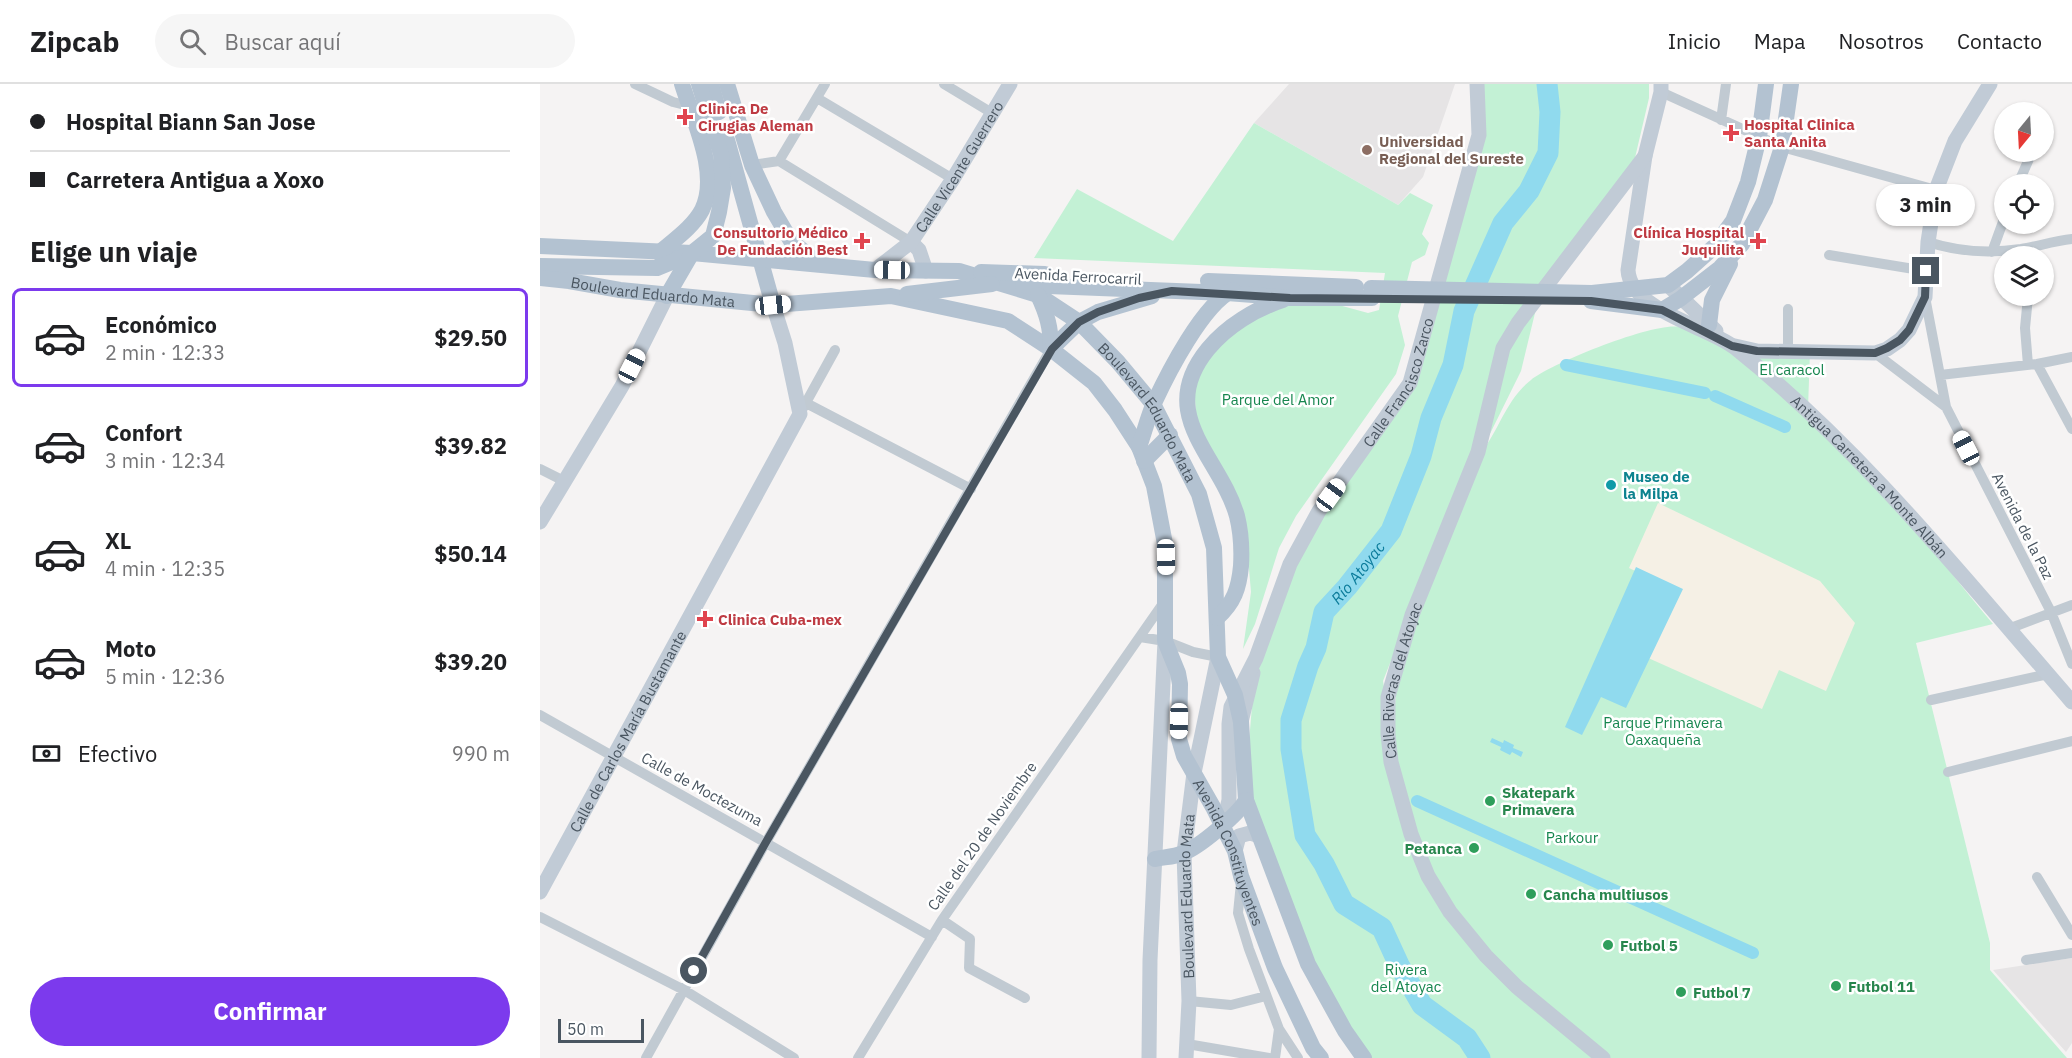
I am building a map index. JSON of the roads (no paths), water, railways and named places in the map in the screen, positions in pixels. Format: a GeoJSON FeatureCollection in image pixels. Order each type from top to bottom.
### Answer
{"type":"FeatureCollection","features":[{"type":"Feature","properties":{"kind":"main road"},"geometry":{"type":"LineString","coordinates":[[659,253],[688,227],[701,211],[709,192],[709,169],[682,84]]}},
{"type":"Feature","properties":{"kind":"main road"},"geometry":{"type":"LineString","coordinates":[[540,266],[657,268],[692,253],[713,236],[723,188],[721,154],[699,84]]}},
{"type":"Feature","properties":{"kind":"main road"},"geometry":{"type":"LineString","coordinates":[[711,84],[773,305]]}},
{"type":"Feature","properties":{"kind":"main road"},"geometry":{"type":"LineString","coordinates":[[727,84],[752,165],[774,212],[791,241],[820,264]]}},
{"type":"Feature","properties":{"kind":"main road"},"geometry":{"type":"LineString","coordinates":[[1591,297],[1668,285],[1688,271],[1715,246],[1733,221],[1748,182],[1759,137],[1767,84]]}},
{"type":"Feature","properties":{"kind":"main road"},"geometry":{"type":"LineString","coordinates":[[1709,325],[1712,300],[1765,200],[1782,147],[1791,84]]}},
{"type":"Feature","properties":{"kind":"main road"},"geometry":{"type":"LineString","coordinates":[[1591,297],[1662,310],[1720,268],[1742,244]]}},
{"type":"Feature","properties":{"kind":"main road","name":"Boulevard Eduardo Mata"},"geometry":{"type":"LineString","coordinates":[[540,246],[692,253],[875,270],[959,271],[1038,295],[1079,322],[1154,404],[1200,494],[1214,548],[1218,657]]}},
{"type":"Feature","properties":{"kind":"main road"},"geometry":{"type":"LineString","coordinates":[[667,296],[692,253]]}},
{"type":"Feature","properties":{"kind":"main road","name":"Avenida Ferrocarril"},"geometry":{"type":"LineString","coordinates":[[959,271],[1250,282],[1372,293],[1591,297]]}},
{"type":"Feature","properties":{"kind":"main road","name":"Boulevard Eduardo Mata"},"geometry":{"type":"LineString","coordinates":[[540,278],[569,280],[667,296],[773,305],[891,296],[1008,321],[1052,349],[1094,383],[1115,410],[1142,454],[1154,486],[1165,544],[1165,641]]}},
{"type":"Feature","properties":{"kind":"main road"},"geometry":{"type":"LineString","coordinates":[[1142,454],[1154,404],[1192,334],[1208,312],[1227,293],[1250,282]]}},
{"type":"Feature","properties":{"kind":"main road","name":"Avenida Ferrocarril"},"geometry":{"type":"LineString","coordinates":[[891,296],[998,284],[1227,293],[1290,298],[1372,293]]}},
{"type":"Feature","properties":{"kind":"main road"},"geometry":{"type":"LineString","coordinates":[[1052,349],[1079,322],[1098,312],[1139,298],[1172,291]]}},
{"type":"Feature","properties":{"kind":"main road"},"geometry":{"type":"LineString","coordinates":[[1038,295],[1051,329],[1052,349]]}},
{"type":"Feature","properties":{"kind":"main road"},"geometry":{"type":"LineString","coordinates":[[1217,618],[1228,608],[1236,595],[1240,579],[1242,549],[1236,515],[1220,478],[1196,438],[1187,406],[1189,381],[1198,361],[1215,341],[1244,318],[1264,306],[1290,298]]}},
{"type":"Feature","properties":{"kind":"main road"},"geometry":{"type":"LineString","coordinates":[[1142,454],[1170,435]]}},
{"type":"Feature","properties":{"kind":"main road","name":"Avenida Constituyentes"},"geometry":{"type":"LineString","coordinates":[[1165,641],[1180,684],[1179,739],[1184,756],[1235,851],[1241,876],[1275,968],[1313,1048],[1321,1058]]}},
{"type":"Feature","properties":{"kind":"main road"},"geometry":{"type":"LineString","coordinates":[[1218,657],[1235,696],[1241,722],[1246,800],[1259,836],[1308,964],[1345,1031],[1364,1058]]}},
{"type":"Feature","properties":{"kind":"main road"},"geometry":{"type":"LineString","coordinates":[[1155,859],[1184,853],[1223,826],[1242,808],[1246,800]]}},
{"type":"Feature","properties":{"kind":"street"},"geometry":{"type":"LineString","coordinates":[[635,84],[673,102],[689,106]]}},
{"type":"Feature","properties":{"kind":"street"},"geometry":{"type":"LineString","coordinates":[[779,161],[825,84]]}},
{"type":"Feature","properties":{"kind":"street"},"geometry":{"type":"LineString","coordinates":[[944,84],[992,113]]}},
{"type":"Feature","properties":{"kind":"street","name":"Calle Vicente Guerrero"},"geometry":{"type":"LineString","coordinates":[[875,270],[911,242],[953,179],[1010,84]]}},
{"type":"Feature","properties":{"kind":"street","name":"Calle Francisco Zarco"},"geometry":{"type":"LineString","coordinates":[[1241,722],[1256,658],[1290,564],[1319,511],[1410,383],[1479,135],[1477,84]]}},
{"type":"Feature","properties":{"kind":"street"},"geometry":{"type":"LineString","coordinates":[[1721,120],[1726,84]]}},
{"type":"Feature","properties":{"kind":"street"},"geometry":{"type":"LineString","coordinates":[[1668,285],[1680,299],[1732,346],[1757,351],[1875,353],[1900,340],[1909,330],[1925,297],[1928,242],[1936,190],[1955,141],[1990,84]]}},
{"type":"Feature","properties":{"kind":"street"},"geometry":{"type":"LineString","coordinates":[[1635,290],[1629,281],[1628,270],[1645,156],[1661,88],[1721,120],[1782,147],[1936,190]]}},
{"type":"Feature","properties":{"kind":"street"},"geometry":{"type":"LineString","coordinates":[[817,98],[953,179]]}},
{"type":"Feature","properties":{"kind":"street","name":"Calle Riveras del Atoyac"},"geometry":{"type":"LineString","coordinates":[[1603,1058],[1517,987],[1486,957],[1450,912],[1428,876],[1411,834],[1396,786],[1388,734],[1388,697],[1412,615],[1478,452],[1503,348],[1532,304],[1645,156]]}},
{"type":"Feature","properties":{"kind":"street"},"geometry":{"type":"LineString","coordinates":[[752,165],[779,161],[911,242],[919,250],[926,271]]}},
{"type":"Feature","properties":{"kind":"street"},"geometry":{"type":"LineString","coordinates":[[1992,252],[1999,234]]}},
{"type":"Feature","properties":{"kind":"street"},"geometry":{"type":"LineString","coordinates":[[1928,242],[1958,250],[1992,252],[2023,249],[2053,241],[2072,239]]}},
{"type":"Feature","properties":{"kind":"street"},"geometry":{"type":"LineString","coordinates":[[1829,255],[1926,271]]}},
{"type":"Feature","properties":{"kind":"street","name":"Antigua Carretera a Monte Albán"},"geometry":{"type":"LineString","coordinates":[[1635,290],[1662,310],[1732,346],[1868,470],[1962,574],[2072,702]]}},
{"type":"Feature","properties":{"kind":"street"},"geometry":{"type":"LineString","coordinates":[[540,522],[621,386],[667,296]]}},
{"type":"Feature","properties":{"kind":"street","name":"Avenida de la Paz"},"geometry":{"type":"LineString","coordinates":[[1925,297],[1946,407],[2051,612],[2072,664]]}},
{"type":"Feature","properties":{"kind":"street"},"geometry":{"type":"LineString","coordinates":[[773,305],[803,408],[971,489]]}},
{"type":"Feature","properties":{"kind":"street"},"geometry":{"type":"LineString","coordinates":[[2027,306],[2025,328],[2032,365],[2072,429]]}},
{"type":"Feature","properties":{"kind":"street"},"geometry":{"type":"LineString","coordinates":[[1788,309],[1788,351]]}},
{"type":"Feature","properties":{"kind":"street"},"geometry":{"type":"LineString","coordinates":[[646,1058],[766,842],[1052,349]]}},
{"type":"Feature","properties":{"kind":"street","name":"Calle de Carlos María Bustamante"},"geometry":{"type":"LineString","coordinates":[[540,892],[835,350]]}},
{"type":"Feature","properties":{"kind":"street"},"geometry":{"type":"LineString","coordinates":[[1875,353],[1946,407]]}},
{"type":"Feature","properties":{"kind":"street"},"geometry":{"type":"LineString","coordinates":[[1940,375],[2032,365],[2072,357]]}},
{"type":"Feature","properties":{"kind":"street"},"geometry":{"type":"LineString","coordinates":[[540,469],[564,481]]}},
{"type":"Feature","properties":{"kind":"street","name":"Calle del 20 de Noviembre"},"geometry":{"type":"LineString","coordinates":[[858,1058],[942,920],[1166,599]]}},
{"type":"Feature","properties":{"kind":"street"},"geometry":{"type":"LineString","coordinates":[[2008,629],[2072,605]]}},
{"type":"Feature","properties":{"kind":"street"},"geometry":{"type":"LineString","coordinates":[[1140,637],[1165,641],[1193,652],[1218,657]]}},
{"type":"Feature","properties":{"kind":"street","name":"Boulevard Eduardo Mata"},"geometry":{"type":"LineString","coordinates":[[1149,1058],[1150,960],[1165,641]]}},
{"type":"Feature","properties":{"kind":"street","name":"Boulevard Eduardo Mata"},"geometry":{"type":"LineString","coordinates":[[1187,1051],[1189,1001],[1184,853],[1194,773],[1218,657]]}},
{"type":"Feature","properties":{"kind":"street","name":"Calle Francisco Zarco"},"geometry":{"type":"LineString","coordinates":[[1223,826],[1229,800],[1231,708],[1256,658]]}},
{"type":"Feature","properties":{"kind":"street"},"geometry":{"type":"LineString","coordinates":[[1930,700],[2048,674]]}},
{"type":"Feature","properties":{"kind":"street","name":"Calle de Moctezuma"},"geometry":{"type":"LineString","coordinates":[[540,715],[932,937]]}},
{"type":"Feature","properties":{"kind":"street"},"geometry":{"type":"LineString","coordinates":[[1948,772],[2072,741]]}},
{"type":"Feature","properties":{"kind":"street"},"geometry":{"type":"LineString","coordinates":[[1235,851],[1239,836],[1250,833],[1259,836]]}},
{"type":"Feature","properties":{"kind":"street"},"geometry":{"type":"LineString","coordinates":[[1241,876],[1238,913],[1279,1029],[1298,1058]]}},
{"type":"Feature","properties":{"kind":"street"},"geometry":{"type":"LineString","coordinates":[[2037,877],[2072,935]]}},
{"type":"Feature","properties":{"kind":"street"},"geometry":{"type":"LineString","coordinates":[[540,916],[684,990],[794,1058]]}},
{"type":"Feature","properties":{"kind":"street"},"geometry":{"type":"LineString","coordinates":[[942,920],[970,939],[969,968],[1025,998]]}},
{"type":"Feature","properties":{"kind":"street"},"geometry":{"type":"LineString","coordinates":[[2026,960],[2072,953]]}},
{"type":"Feature","properties":{"kind":"street"},"geometry":{"type":"LineString","coordinates":[[1189,1001],[1231,1005],[1266,996]]}},
{"type":"Feature","properties":{"kind":"street"},"geometry":{"type":"LineString","coordinates":[[1275,1058],[1279,1029]]}},
{"type":"Feature","properties":{"kind":"street"},"geometry":{"type":"LineString","coordinates":[[1187,1051],[1269,1058]]}},
{"type":"Feature","properties":{"kind":"water"},"geometry":{"type":"Polygon","coordinates":[[[1636,567],[1683,589],[1626,708],[1601,697],[1582,735],[1565,727],[1636,567]]]}},
{"type":"Feature","properties":{"kind":"water"},"geometry":{"type":"Polygon","coordinates":[[[1492,738],[1514,745],[1513,748],[1523,752],[1521,757],[1512,752],[1510,755],[1500,750],[1501,747],[1490,742],[1492,738]]]}},
{"type":"Feature","properties":{"kind":"waterway","name":"Río Atoyac"},"geometry":{"type":"LineString","coordinates":[[1480,1058],[1467,1038],[1422,1005],[1399,965],[1382,928],[1344,904],[1324,864],[1305,835],[1291,749],[1291,720],[1316,648],[1324,612],[1391,531],[1421,456],[1431,418],[1453,365],[1464,311],[1503,223],[1529,191],[1548,153],[1550,112],[1547,84]]}},
{"type":"Feature","properties":{"kind":"waterway"},"geometry":{"type":"LineString","coordinates":[[1566,365],[1705,393]]}},
{"type":"Feature","properties":{"kind":"waterway"},"geometry":{"type":"LineString","coordinates":[[1715,396],[1785,427]]}},
{"type":"Feature","properties":{"kind":"waterway"},"geometry":{"type":"LineString","coordinates":[[1417,801],[1753,953]]}},
{"type":"Feature","properties":{"kind":"place","name":"Clinica De Cirugias Aleman"},"geometry":{"type":"Point","coordinates":[685,117]}},
{"type":"Feature","properties":{"kind":"place","name":"Hospital Clinica Santa Anita"},"geometry":{"type":"Point","coordinates":[1731,133]}},
{"type":"Feature","properties":{"kind":"place","name":"Universidad Regional del Sureste"},"geometry":{"type":"Point","coordinates":[1367,150]}},
{"type":"Feature","properties":{"kind":"place","name":"Consultorio Médico De Fundación Best"},"geometry":{"type":"Point","coordinates":[862,241]}},
{"type":"Feature","properties":{"kind":"place","name":"Clínica Hospital Juquilita"},"geometry":{"type":"Point","coordinates":[1758,241]}},
{"type":"Feature","properties":{"kind":"place","name":"Museo de la Milpa"},"geometry":{"type":"Point","coordinates":[1611,485]}},
{"type":"Feature","properties":{"kind":"place","name":"Clinica Cuba-mex"},"geometry":{"type":"Point","coordinates":[705,619]}},
{"type":"Feature","properties":{"kind":"place","name":"Skatepark Primavera"},"geometry":{"type":"Point","coordinates":[1490,801]}},
{"type":"Feature","properties":{"kind":"place","name":"Petanca"},"geometry":{"type":"Point","coordinates":[1474,848]}},
{"type":"Feature","properties":{"kind":"place","name":"Cancha multiusos"},"geometry":{"type":"Point","coordinates":[1531,894]}},
{"type":"Feature","properties":{"kind":"place","name":"Futbol 5"},"geometry":{"type":"Point","coordinates":[1608,945]}},
{"type":"Feature","properties":{"kind":"place","name":"Futbol 11"},"geometry":{"type":"Point","coordinates":[1836,986]}},
{"type":"Feature","properties":{"kind":"place","name":"Futbol 7"},"geometry":{"type":"Point","coordinates":[1681,992]}},
{"type":"Feature","properties":{"kind":"park label","name":"El caracol"},"geometry":{"type":"Point","coordinates":[1792,369]}},
{"type":"Feature","properties":{"kind":"park label","name":"Parque del Amor"},"geometry":{"type":"Point","coordinates":[1278,399]}},
{"type":"Feature","properties":{"kind":"park label","name":"Parque Primavera Oaxaqueña"},"geometry":{"type":"Point","coordinates":[1663,730]}},
{"type":"Feature","properties":{"kind":"park label","name":"Parkour"},"geometry":{"type":"Point","coordinates":[1572,837]}},
{"type":"Feature","properties":{"kind":"park label","name":"Rivera del Atoyac"},"geometry":{"type":"Point","coordinates":[1406,978]}}]}
